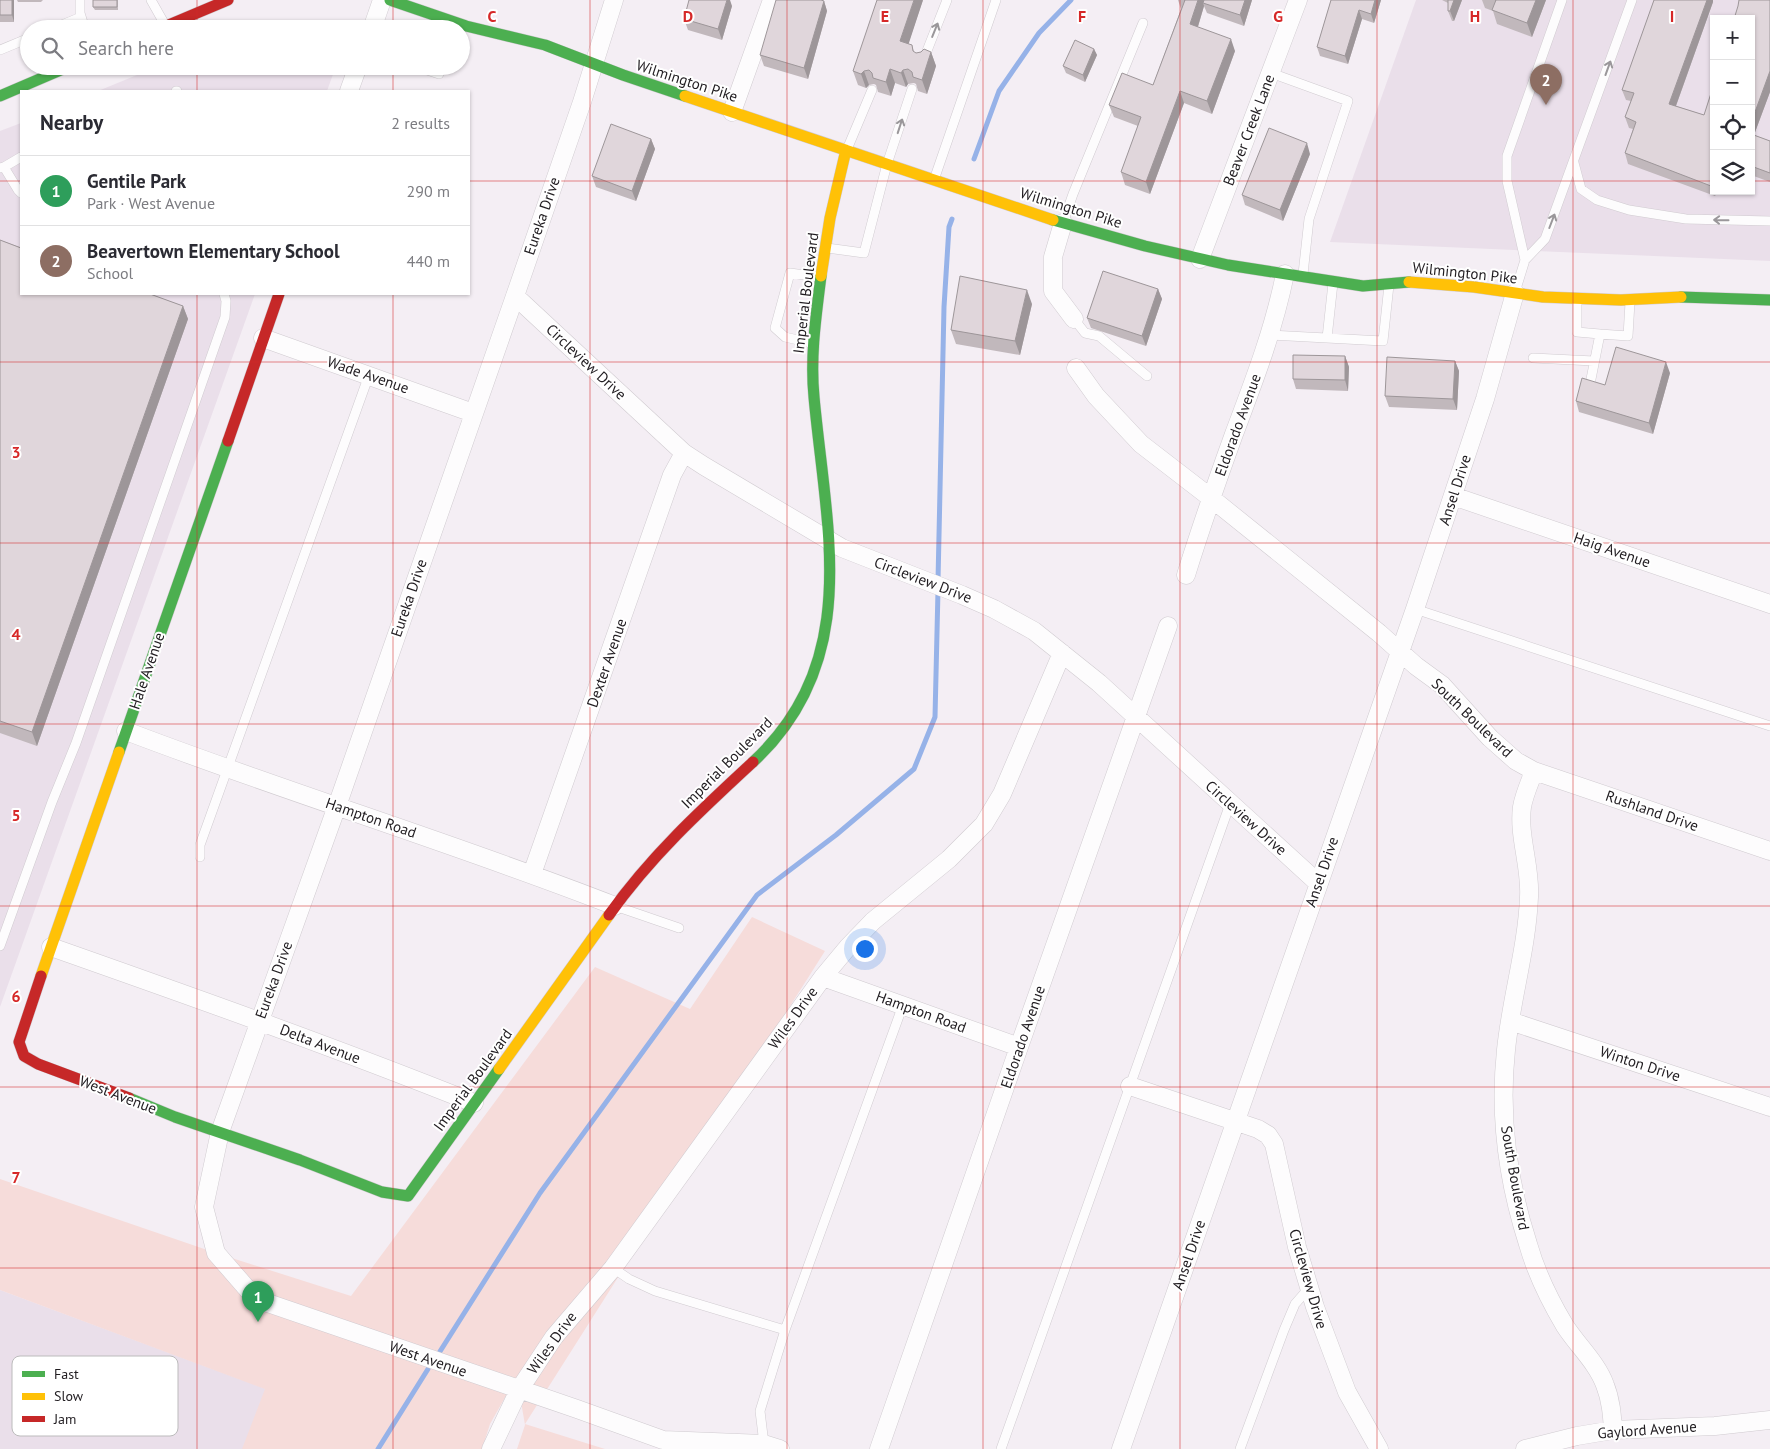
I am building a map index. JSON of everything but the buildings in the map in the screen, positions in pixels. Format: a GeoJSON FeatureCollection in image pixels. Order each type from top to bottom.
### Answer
{"type":"FeatureCollection","features":[{"type":"Feature","properties":{"kind":"street"},"geometry":{"type":"LineString","coordinates":[[180,20],[228,0]]}},
{"type":"Feature","properties":{"kind":"street"},"geometry":{"type":"LineString","coordinates":[[375,20],[382,0]]}},
{"type":"Feature","properties":{"kind":"street","name":"Wilmington Pike"},"geometry":{"type":"LineString","coordinates":[[390,0],[439,20]]}},
{"type":"Feature","properties":{"kind":"street","name":"Eureka Drive"},"geometry":{"type":"LineString","coordinates":[[220,1132],[337,806],[515,296],[582,102],[614,0]]}},
{"type":"Feature","properties":{"kind":"street"},"geometry":{"type":"LineString","coordinates":[[732,112],[772,0]]}},
{"type":"Feature","properties":{"kind":"street","name":"Beaver Creek Lane"},"geometry":{"type":"LineString","coordinates":[[1200,259],[1298,0]]}},
{"type":"Feature","properties":{"kind":"street"},"geometry":{"type":"LineString","coordinates":[[180,20],[188,7]]}},
{"type":"Feature","properties":{"kind":"street","name":"Wilmington Pike"},"geometry":{"type":"LineString","coordinates":[[470,31],[545,45],[623,75],[1063,223],[1200,259],[1363,286],[1404,282],[1474,287],[1543,297],[1631,299],[1665,297],[1770,300]]}},
{"type":"Feature","properties":{"kind":"street"},"geometry":{"type":"LineString","coordinates":[[0,96],[49,75]]}},
{"type":"Feature","properties":{"kind":"street"},"geometry":{"type":"LineString","coordinates":[[349,90],[355,75]]}},
{"type":"Feature","properties":{"kind":"street","name":"Imperial Boulevard"},"geometry":{"type":"LineString","coordinates":[[408,1196],[615,906],[655,856],[765,751],[786,727],[801,702],[814,674],[828,615],[831,572],[825,485],[814,396],[813,344],[816,307],[830,218],[846,150]]}},
{"type":"Feature","properties":{"kind":"street"},"geometry":{"type":"LineString","coordinates":[[1063,223],[1053,257],[1053,291],[1074,319]]}},
{"type":"Feature","properties":{"kind":"street","name":"Eldorado Avenue"},"geometry":{"type":"LineString","coordinates":[[1186,575],[1211,498],[1279,307],[1294,275]]}},
{"type":"Feature","properties":{"kind":"street","name":"Ansel Drive"},"geometry":{"type":"LineString","coordinates":[[1121,1449],[1415,609],[1484,399],[1515,293]]}},
{"type":"Feature","properties":{"kind":"street","name":"Hale Avenue"},"geometry":{"type":"LineString","coordinates":[[21,1050],[19,1042],[51,947],[279,295]]}},
{"type":"Feature","properties":{"kind":"street","name":"Circleview Drive"},"geometry":{"type":"LineString","coordinates":[[515,296],[684,453],[777,511],[842,548],[962,595],[1034,631],[1099,683],[1318,883]]}},
{"type":"Feature","properties":{"kind":"street","name":"Wade Avenue"},"geometry":{"type":"LineString","coordinates":[[263,338],[473,413]]}},
{"type":"Feature","properties":{"kind":"street","name":"South Boulevard"},"geometry":{"type":"LineString","coordinates":[[1076,368],[1096,396],[1141,444],[1211,498],[1416,666],[1442,685],[1490,738],[1516,761],[1534,771],[1522,806],[1522,822],[1529,870],[1529,897],[1525,935],[1506,1050],[1503,1095],[1505,1133],[1516,1197],[1528,1244],[1544,1287],[1566,1326],[1605,1384],[1614,1430]]}},
{"type":"Feature","properties":{"kind":"street","name":"Dexter Avenue"},"geometry":{"type":"LineString","coordinates":[[532,874],[672,475],[684,453]]}},
{"type":"Feature","properties":{"kind":"street","name":"Haig Avenue"},"geometry":{"type":"LineString","coordinates":[[1453,496],[1770,604]]}},
{"type":"Feature","properties":{"kind":"street","name":"Eldorado Avenue"},"geometry":{"type":"LineString","coordinates":[[879,1449],[1168,626]]}},
{"type":"Feature","properties":{"kind":"street","name":"Wiles Drive"},"geometry":{"type":"LineString","coordinates":[[491,1449],[519,1390],[554,1337],[613,1268],[823,977],[873,921],[949,859],[984,824],[1002,794],[1062,654]]}},
{"type":"Feature","properties":{"kind":"street","name":"Hampton Road"},"geometry":{"type":"LineString","coordinates":[[126,731],[532,874],[615,906]]}},
{"type":"Feature","properties":{"kind":"street","name":"Rushland Drive"},"geometry":{"type":"LineString","coordinates":[[1534,771],[1770,851]]}},
{"type":"Feature","properties":{"kind":"street","name":"Delta Avenue"},"geometry":{"type":"LineString","coordinates":[[51,947],[259,1020],[300,1038],[474,1104]]}},
{"type":"Feature","properties":{"kind":"street","name":"Hampton Road"},"geometry":{"type":"LineString","coordinates":[[823,977],[1019,1047]]}},
{"type":"Feature","properties":{"kind":"street","name":"Winton Drive"},"geometry":{"type":"LineString","coordinates":[[1510,1021],[1770,1107]]}},
{"type":"Feature","properties":{"kind":"street","name":"West Avenue"},"geometry":{"type":"LineString","coordinates":[[21,1050],[24,1056],[38,1064],[175,1117],[300,1160],[382,1192],[408,1196]]}},
{"type":"Feature","properties":{"kind":"street"},"geometry":{"type":"LineString","coordinates":[[1130,1086],[1236,1122]]}},
{"type":"Feature","properties":{"kind":"street","name":"Circleview Drive"},"geometry":{"type":"LineString","coordinates":[[1236,1122],[1258,1129],[1268,1136],[1274,1144],[1297,1247],[1326,1338],[1347,1392],[1379,1449]]}},
{"type":"Feature","properties":{"kind":"street","name":"West Avenue"},"geometry":{"type":"LineString","coordinates":[[220,1132],[204,1207],[216,1253],[256,1299],[663,1440],[772,1446]]}},
{"type":"Feature","properties":{"kind":"street","name":"Gaylord Avenue"},"geometry":{"type":"LineString","coordinates":[[1525,1449],[1577,1436],[1614,1430],[1715,1426],[1770,1420]]}},
{"type":"Feature","properties":{"kind":"lane"},"geometry":{"type":"LineString","coordinates":[[80,0],[83,20]]}},
{"type":"Feature","properties":{"kind":"lane"},"geometry":{"type":"LineString","coordinates":[[151,0],[159,20]]}},
{"type":"Feature","properties":{"kind":"lane"},"geometry":{"type":"LineString","coordinates":[[922,61],[947,0]]}},
{"type":"Feature","properties":{"kind":"lane"},"geometry":{"type":"LineString","coordinates":[[934,180],[996,0]]}},
{"type":"Feature","properties":{"kind":"lane"},"geometry":{"type":"LineString","coordinates":[[1525,260],[1507,181],[1507,156],[1562,0]]}},
{"type":"Feature","properties":{"kind":"lane"},"geometry":{"type":"LineString","coordinates":[[1515,293],[1525,260],[1545,239],[1632,0]]}},
{"type":"Feature","properties":{"kind":"lane"},"geometry":{"type":"LineString","coordinates":[[72,20],[81,16]]}},
{"type":"Feature","properties":{"kind":"lane"},"geometry":{"type":"LineString","coordinates":[[1063,223],[1143,23]]}},
{"type":"Feature","properties":{"kind":"lane"},"geometry":{"type":"LineString","coordinates":[[0,50],[20,42]]}},
{"type":"Feature","properties":{"kind":"lane"},"geometry":{"type":"LineString","coordinates":[[1271,73],[1348,101],[1309,219],[1294,275]]}},
{"type":"Feature","properties":{"kind":"lane"},"geometry":{"type":"LineString","coordinates":[[826,248],[864,253],[887,164],[912,89]]}},
{"type":"Feature","properties":{"kind":"lane"},"geometry":{"type":"LineString","coordinates":[[846,150],[872,90]]}},
{"type":"Feature","properties":{"kind":"lane"},"geometry":{"type":"LineString","coordinates":[[20,158],[2,167],[20,192]]}},
{"type":"Feature","properties":{"kind":"lane"},"geometry":{"type":"LineString","coordinates":[[1574,163],[1581,189],[1597,200],[1628,210],[1686,219],[1770,221]]}},
{"type":"Feature","properties":{"kind":"lane"},"geometry":{"type":"LineString","coordinates":[[813,344],[785,337],[775,328],[790,273],[822,278]]}},
{"type":"Feature","properties":{"kind":"lane"},"geometry":{"type":"LineString","coordinates":[[1327,338],[1334,280]]}},
{"type":"Feature","properties":{"kind":"lane"},"geometry":{"type":"LineString","coordinates":[[1270,335],[1384,341],[1389,284]]}},
{"type":"Feature","properties":{"kind":"lane"},"geometry":{"type":"LineString","coordinates":[[0,946],[52,802],[76,743],[225,317],[226,301],[224,295]]}},
{"type":"Feature","properties":{"kind":"lane"},"geometry":{"type":"LineString","coordinates":[[1577,298],[1577,332],[1628,336],[1631,299]]}},
{"type":"Feature","properties":{"kind":"lane"},"geometry":{"type":"LineString","coordinates":[[1074,319],[1085,333],[1099,336],[1147,376]]}},
{"type":"Feature","properties":{"kind":"lane"},"geometry":{"type":"LineString","coordinates":[[1591,379],[1600,334]]}},
{"type":"Feature","properties":{"kind":"lane"},"geometry":{"type":"LineString","coordinates":[[1533,358],[1594,361]]}},
{"type":"Feature","properties":{"kind":"lane"},"geometry":{"type":"LineString","coordinates":[[200,856],[200,845],[369,375]]}},
{"type":"Feature","properties":{"kind":"lane"},"geometry":{"type":"LineString","coordinates":[[1415,609],[1770,726]]}},
{"type":"Feature","properties":{"kind":"lane"},"geometry":{"type":"LineString","coordinates":[[1001,1449],[1230,804]]}},
{"type":"Feature","properties":{"kind":"lane"},"geometry":{"type":"LineString","coordinates":[[615,906],[680,928]]}},
{"type":"Feature","properties":{"kind":"lane"},"geometry":{"type":"LineString","coordinates":[[772,1446],[760,1411],[785,1330],[903,1005]]}},
{"type":"Feature","properties":{"kind":"lane"},"geometry":{"type":"LineString","coordinates":[[613,1268],[628,1279],[655,1291],[785,1330]]}},
{"type":"Feature","properties":{"kind":"lane"},"geometry":{"type":"LineString","coordinates":[[1240,1449],[1295,1304],[1309,1288]]}},
{"type":"Feature","properties":{"kind":"shaded area"},"geometry":{"type":"Polygon","coordinates":[[[1416,0],[1770,0],[1770,261],[1330,242],[1416,0]]]}},
{"type":"Feature","properties":{"kind":"shaded area"},"geometry":{"type":"Polygon","coordinates":[[[137,75],[333,75],[327,90],[100,90],[137,75]]]}},
{"type":"Feature","properties":{"kind":"shaded area"},"geometry":{"type":"Polygon","coordinates":[[[20,123],[20,295],[255,295],[0,1007],[0,131],[20,123]]]}},
{"type":"Feature","properties":{"kind":"shaded area"},"geometry":{"type":"Polygon","coordinates":[[[752,917],[825,951],[525,1424],[605,1449],[517,1449],[525,1425],[519,1390],[507,1394],[490,1424],[482,1449],[242,1449],[265,1389],[0,1290],[0,1179],[216,1253],[351,1296],[595,967],[690,1009],[752,917]]]}},
{"type":"Feature","properties":{"kind":"shaded area"},"geometry":{"type":"Polygon","coordinates":[[[0,1290],[177,1356],[12,1356],[12,1436],[178,1436],[178,1356],[320,1409],[295,1449],[0,1449],[0,1290]]]}},
{"type":"Feature","properties":{"kind":"waterway"},"geometry":{"type":"LineString","coordinates":[[974,159],[999,91],[1039,33],[1071,0]]}},
{"type":"Feature","properties":{"kind":"waterway"},"geometry":{"type":"LineString","coordinates":[[938,581],[944,307],[949,227],[952,219]]}},
{"type":"Feature","properties":{"kind":"waterway"},"geometry":{"type":"LineString","coordinates":[[439,1353],[540,1193],[757,895],[836,835],[914,769],[935,717],[938,590]]}},
{"type":"Feature","properties":{"kind":"waterway"},"geometry":{"type":"LineString","coordinates":[[378,1449],[428,1369]]}},
{"type":"Feature","properties":{"kind":"traffic: fast"},"geometry":{"type":"LineString","coordinates":[[390,0],[448,20]]}},
{"type":"Feature","properties":{"kind":"traffic: fast"},"geometry":{"type":"LineString","coordinates":[[470,27],[545,45],[685,96]]}},
{"type":"Feature","properties":{"kind":"traffic: fast"},"geometry":{"type":"LineString","coordinates":[[0,96],[49,75]]}},
{"type":"Feature","properties":{"kind":"traffic: fast"},"geometry":{"type":"LineString","coordinates":[[1053,220],[1145,246],[1228,265],[1363,286],[1409,282]]}},
{"type":"Feature","properties":{"kind":"traffic: fast"},"geometry":{"type":"LineString","coordinates":[[753,762],[788,722],[811,680],[824,636],[829,591],[829,544],[813,382],[814,337],[821,276]]}},
{"type":"Feature","properties":{"kind":"traffic: fast"},"geometry":{"type":"LineString","coordinates":[[1681,297],[1770,300]]}},
{"type":"Feature","properties":{"kind":"traffic: fast"},"geometry":{"type":"LineString","coordinates":[[119,752],[228,441]]}},
{"type":"Feature","properties":{"kind":"traffic: fast"},"geometry":{"type":"LineString","coordinates":[[129,1098],[175,1117],[300,1160],[382,1192],[408,1196],[499,1069]]}},
{"type":"Feature","properties":{"kind":"traffic: slow"},"geometry":{"type":"LineString","coordinates":[[685,96],[1053,220]]}},
{"type":"Feature","properties":{"kind":"traffic: slow"},"geometry":{"type":"LineString","coordinates":[[821,276],[830,218],[846,150]]}},
{"type":"Feature","properties":{"kind":"traffic: slow"},"geometry":{"type":"LineString","coordinates":[[1409,282],[1474,287],[1543,297],[1621,300],[1681,297]]}},
{"type":"Feature","properties":{"kind":"traffic: slow"},"geometry":{"type":"LineString","coordinates":[[41,976],[119,752]]}},
{"type":"Feature","properties":{"kind":"traffic: slow"},"geometry":{"type":"LineString","coordinates":[[499,1069],[609,915]]}},
{"type":"Feature","properties":{"kind":"traffic: jam"},"geometry":{"type":"LineString","coordinates":[[180,20],[228,0]]}},
{"type":"Feature","properties":{"kind":"traffic: jam"},"geometry":{"type":"LineString","coordinates":[[228,441],[279,295]]}},
{"type":"Feature","properties":{"kind":"traffic: jam"},"geometry":{"type":"LineString","coordinates":[[609,915],[641,873],[695,816],[753,762]]}},
{"type":"Feature","properties":{"kind":"traffic: jam"},"geometry":{"type":"LineString","coordinates":[[41,976],[19,1042],[24,1056],[38,1064],[129,1098]]}},
{"type":"Feature","properties":{"kind":"place","name":"Beavertown Elementary School"},"geometry":{"type":"Point","coordinates":[1546,105]}},
{"type":"Feature","properties":{"kind":"place","name":"Gentile Park"},"geometry":{"type":"Point","coordinates":[258,1322]}}]}
